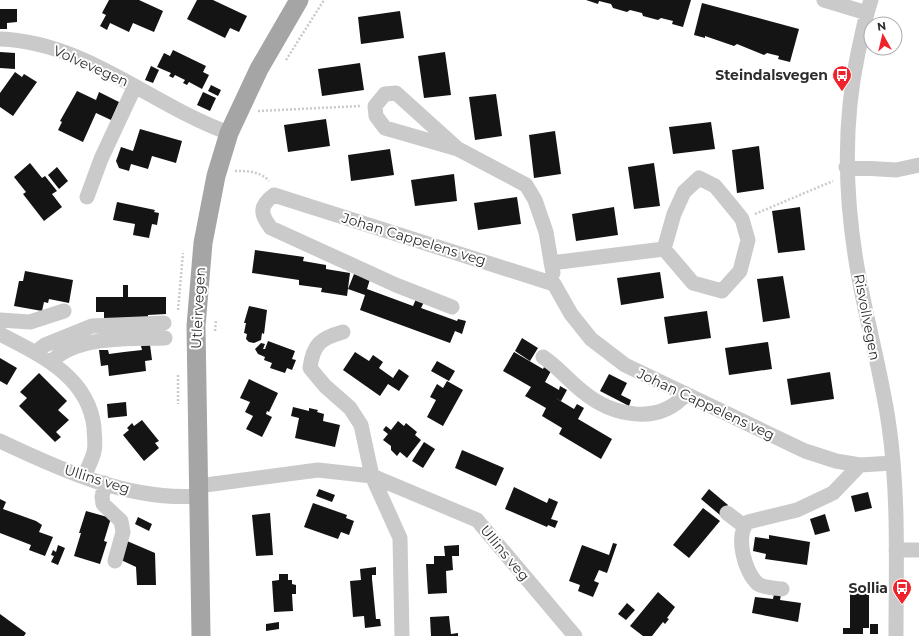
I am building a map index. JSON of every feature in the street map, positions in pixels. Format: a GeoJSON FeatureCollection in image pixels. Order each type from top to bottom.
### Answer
{"type":"FeatureCollection","features":[{"type":"Feature","properties":{"kind":"main road","name":"Utleirvegen"},"geometry":{"type":"LineString","coordinates":[[201,636],[196,326],[200,271],[207,216],[216,176],[230,133],[259,69],[299,0]]}},
{"type":"Feature","properties":{"kind":"street"},"geometry":{"type":"LineString","coordinates":[[824,0],[870,3]]}},
{"type":"Feature","properties":{"kind":"street","name":"Risvollvegen"},"geometry":{"type":"LineString","coordinates":[[870,3],[852,83],[847,122],[846,171],[851,229],[859,278],[889,425],[893,463],[896,550],[896,636]]}},
{"type":"Feature","properties":{"kind":"street","name":"Volvevegen"},"geometry":{"type":"LineString","coordinates":[[0,39],[20,40],[59,50],[87,61],[191,116],[230,133]]}},
{"type":"Feature","properties":{"kind":"street","name":"Volvevegen"},"geometry":{"type":"LineString","coordinates":[[87,197],[101,159],[135,86]]}},
{"type":"Feature","properties":{"kind":"street","name":"Johan Cappelens veg"},"geometry":{"type":"LineString","coordinates":[[458,149],[396,93],[385,94],[375,106],[376,116],[385,128],[458,149],[526,185],[535,200],[546,232],[554,284],[571,314],[591,339],[625,365],[805,451],[836,461],[860,465],[893,463]]}},
{"type":"Feature","properties":{"kind":"street"},"geometry":{"type":"LineString","coordinates":[[846,171],[896,170],[919,165]]}},
{"type":"Feature","properties":{"kind":"street"},"geometry":{"type":"LineString","coordinates":[[699,178],[715,186],[742,219],[748,240],[740,271],[722,291],[693,284],[664,249],[674,214],[684,192],[699,178]]}},
{"type":"Feature","properties":{"kind":"street"},"geometry":{"type":"LineString","coordinates":[[274,195],[266,201],[263,208],[263,218],[271,228],[396,285],[452,307]]}},
{"type":"Feature","properties":{"kind":"street","name":"Johan Cappelens veg"},"geometry":{"type":"LineString","coordinates":[[274,195],[554,284]]}},
{"type":"Feature","properties":{"kind":"street"},"geometry":{"type":"LineString","coordinates":[[551,263],[664,249]]}},
{"type":"Feature","properties":{"kind":"street"},"geometry":{"type":"LineString","coordinates":[[0,320],[30,322],[64,310]]}},
{"type":"Feature","properties":{"kind":"street"},"geometry":{"type":"LineString","coordinates":[[36,352],[45,345],[92,326],[165,331],[93,342],[66,350],[51,362]]}},
{"type":"Feature","properties":{"kind":"street"},"geometry":{"type":"LineString","coordinates":[[343,332],[326,337],[315,348],[310,368],[325,386],[350,408],[361,425],[372,476],[400,538],[402,636]]}},
{"type":"Feature","properties":{"kind":"street"},"geometry":{"type":"LineString","coordinates":[[0,334],[36,352],[60,368],[78,386],[87,400],[94,434],[94,452],[84,477]]}},
{"type":"Feature","properties":{"kind":"street"},"geometry":{"type":"LineString","coordinates":[[543,356],[558,366],[583,392],[610,408],[625,413],[644,414],[660,412],[678,404],[686,394]]}},
{"type":"Feature","properties":{"kind":"street","name":"Ullins veg"},"geometry":{"type":"LineString","coordinates":[[0,442],[84,477],[145,493],[173,497],[198,491],[318,470],[372,476],[477,520],[575,636]]}},
{"type":"Feature","properties":{"kind":"street"},"geometry":{"type":"LineString","coordinates":[[782,589],[759,585],[751,575],[745,564],[742,546],[744,526],[748,522],[798,510],[833,493],[860,465]]}},
{"type":"Feature","properties":{"kind":"street"},"geometry":{"type":"LineString","coordinates":[[105,483],[102,497],[103,504],[121,521],[123,532],[115,561]]}},
{"type":"Feature","properties":{"kind":"street"},"geometry":{"type":"LineString","coordinates":[[727,513],[744,526]]}},
{"type":"Feature","properties":{"kind":"street"},"geometry":{"type":"LineString","coordinates":[[896,550],[919,550]]}},
{"type":"Feature","properties":{"kind":"path"},"geometry":{"type":"LineString","coordinates":[[285,62],[324,0]]}},
{"type":"Feature","properties":{"kind":"path"},"geometry":{"type":"LineString","coordinates":[[255,118],[262,104]]}},
{"type":"Feature","properties":{"kind":"path"},"geometry":{"type":"LineString","coordinates":[[258,111],[375,106]]}},
{"type":"Feature","properties":{"kind":"path"},"geometry":{"type":"LineString","coordinates":[[234,177],[238,164]]}},
{"type":"Feature","properties":{"kind":"path"},"geometry":{"type":"LineString","coordinates":[[235,171],[253,172],[265,176],[273,186],[274,195]]}},
{"type":"Feature","properties":{"kind":"path"},"geometry":{"type":"LineString","coordinates":[[742,219],[846,171]]}},
{"type":"Feature","properties":{"kind":"path"},"geometry":{"type":"LineString","coordinates":[[215,336],[216,314]]}},
{"type":"Feature","properties":{"kind":"building"},"geometry":{"type":"Polygon","coordinates":[[[109,0],[139,0],[163,11],[154,32],[133,23],[129,32],[110,23],[107,30],[100,26],[106,15],[102,13],[109,0]]]}},
{"type":"Feature","properties":{"kind":"building"},"geometry":{"type":"Polygon","coordinates":[[[197,0],[213,0],[247,16],[239,32],[230,28],[225,38],[187,19],[197,0]]]}},
{"type":"Feature","properties":{"kind":"building"},"geometry":{"type":"Polygon","coordinates":[[[586,0],[691,0],[683,27],[672,24],[673,21],[661,18],[658,20],[643,16],[642,13],[630,10],[627,12],[613,8],[611,4],[599,1],[598,4],[586,0]]]}},
{"type":"Feature","properties":{"kind":"building"},"geometry":{"type":"Polygon","coordinates":[[[702,3],[799,29],[790,62],[778,59],[779,56],[767,53],[764,55],[737,44],[734,46],[705,36],[705,38],[694,35],[702,3]]]}},
{"type":"Feature","properties":{"kind":"building"},"geometry":{"type":"Polygon","coordinates":[[[0,9],[17,9],[17,22],[7,23],[7,29],[0,29],[0,9]]]}},
{"type":"Feature","properties":{"kind":"building"},"geometry":{"type":"Polygon","coordinates":[[[400,11],[404,38],[361,44],[358,17],[400,11]]]}},
{"type":"Feature","properties":{"kind":"building"},"geometry":{"type":"Polygon","coordinates":[[[173,50],[206,66],[203,72],[209,75],[202,89],[189,82],[187,85],[183,83],[185,80],[175,75],[173,78],[169,76],[171,73],[157,67],[164,53],[170,56],[173,50]]]}},
{"type":"Feature","properties":{"kind":"building"},"geometry":{"type":"Polygon","coordinates":[[[0,52],[15,53],[15,69],[0,68],[0,52]]]}},
{"type":"Feature","properties":{"kind":"building"},"geometry":{"type":"Polygon","coordinates":[[[445,52],[451,95],[424,98],[418,56],[445,52]]]}},
{"type":"Feature","properties":{"kind":"building"},"geometry":{"type":"Polygon","coordinates":[[[360,63],[364,90],[322,96],[318,69],[360,63]]]}},
{"type":"Feature","properties":{"kind":"building"},"geometry":{"type":"Polygon","coordinates":[[[151,66],[159,70],[153,83],[145,80],[151,66]]]}},
{"type":"Feature","properties":{"kind":"building"},"geometry":{"type":"Polygon","coordinates":[[[15,72],[22,77],[24,74],[37,82],[13,116],[0,107],[0,93],[15,72]]]}},
{"type":"Feature","properties":{"kind":"building"},"geometry":{"type":"Polygon","coordinates":[[[211,85],[221,90],[218,96],[208,91],[211,85]]]}},
{"type":"Feature","properties":{"kind":"building"},"geometry":{"type":"Polygon","coordinates":[[[77,91],[96,100],[99,92],[119,102],[111,120],[96,113],[83,142],[58,130],[62,122],[60,121],[77,91]]]}},
{"type":"Feature","properties":{"kind":"building"},"geometry":{"type":"Polygon","coordinates":[[[203,92],[216,98],[210,111],[197,105],[203,92]]]}},
{"type":"Feature","properties":{"kind":"building"},"geometry":{"type":"Polygon","coordinates":[[[496,94],[502,136],[475,140],[469,97],[496,94]]]}},
{"type":"Feature","properties":{"kind":"building"},"geometry":{"type":"Polygon","coordinates":[[[326,119],[330,146],[288,152],[284,125],[326,119]]]}},
{"type":"Feature","properties":{"kind":"building"},"geometry":{"type":"Polygon","coordinates":[[[711,122],[715,149],[673,154],[669,127],[711,122]]]}},
{"type":"Feature","properties":{"kind":"building"},"geometry":{"type":"Polygon","coordinates":[[[140,129],[182,141],[176,163],[152,156],[148,169],[131,164],[129,171],[119,168],[116,161],[121,147],[133,151],[140,129]]]}},
{"type":"Feature","properties":{"kind":"building"},"geometry":{"type":"Polygon","coordinates":[[[555,131],[561,174],[534,178],[529,135],[555,131]]]}},
{"type":"Feature","properties":{"kind":"building"},"geometry":{"type":"Polygon","coordinates":[[[759,146],[764,189],[737,193],[732,150],[759,146]]]}},
{"type":"Feature","properties":{"kind":"building"},"geometry":{"type":"Polygon","coordinates":[[[390,149],[394,175],[351,181],[348,155],[390,149]]]}},
{"type":"Feature","properties":{"kind":"building"},"geometry":{"type":"Polygon","coordinates":[[[30,163],[42,178],[45,176],[57,191],[52,194],[62,207],[44,221],[23,194],[26,192],[14,177],[30,163]]]}},
{"type":"Feature","properties":{"kind":"building"},"geometry":{"type":"Polygon","coordinates":[[[654,163],[660,206],[634,209],[628,167],[654,163]]]}},
{"type":"Feature","properties":{"kind":"building"},"geometry":{"type":"Polygon","coordinates":[[[57,167],[68,181],[59,189],[48,175],[57,167]]]}},
{"type":"Feature","properties":{"kind":"building"},"geometry":{"type":"Polygon","coordinates":[[[454,174],[457,201],[415,206],[411,180],[454,174]]]}},
{"type":"Feature","properties":{"kind":"building"},"geometry":{"type":"Polygon","coordinates":[[[517,197],[521,224],[478,230],[474,203],[517,197]]]}},
{"type":"Feature","properties":{"kind":"building"},"geometry":{"type":"Polygon","coordinates":[[[117,202],[155,210],[154,212],[159,213],[157,225],[152,224],[149,238],[133,235],[135,224],[113,220],[117,202]]]}},
{"type":"Feature","properties":{"kind":"building"},"geometry":{"type":"Polygon","coordinates":[[[614,207],[618,235],[576,241],[572,214],[614,207]]]}},
{"type":"Feature","properties":{"kind":"building"},"geometry":{"type":"Polygon","coordinates":[[[800,207],[805,250],[778,253],[772,211],[800,207]]]}},
{"type":"Feature","properties":{"kind":"building"},"geometry":{"type":"Polygon","coordinates":[[[255,250],[304,257],[303,261],[326,265],[326,269],[350,273],[347,296],[321,292],[322,288],[299,285],[299,280],[252,273],[255,250]]]}},
{"type":"Feature","properties":{"kind":"building"},"geometry":{"type":"Polygon","coordinates":[[[25,271],[73,280],[69,303],[49,299],[48,303],[44,302],[42,311],[14,306],[19,281],[23,281],[25,271]]]}},
{"type":"Feature","properties":{"kind":"building"},"geometry":{"type":"Polygon","coordinates":[[[660,272],[664,298],[621,305],[617,278],[660,272]]]}},
{"type":"Feature","properties":{"kind":"building"},"geometry":{"type":"Polygon","coordinates":[[[354,274],[370,279],[367,289],[413,306],[416,299],[424,302],[421,308],[457,321],[458,319],[466,321],[462,334],[455,331],[450,343],[360,310],[365,295],[348,289],[354,274]]]}},
{"type":"Feature","properties":{"kind":"building"},"geometry":{"type":"Polygon","coordinates":[[[783,276],[790,318],[763,322],[757,279],[783,276]]]}},
{"type":"Feature","properties":{"kind":"building"},"geometry":{"type":"Polygon","coordinates":[[[123,285],[128,285],[128,297],[166,297],[166,314],[148,315],[148,320],[104,321],[104,312],[96,312],[96,297],[123,297],[123,285]]]}},
{"type":"Feature","properties":{"kind":"building"},"geometry":{"type":"Polygon","coordinates":[[[249,306],[267,310],[264,334],[262,333],[261,340],[254,343],[249,342],[246,339],[247,334],[244,333],[246,323],[244,323],[249,306]]]}},
{"type":"Feature","properties":{"kind":"building"},"geometry":{"type":"Polygon","coordinates":[[[707,311],[711,338],[668,344],[664,317],[707,311]]]}},
{"type":"Feature","properties":{"kind":"building"},"geometry":{"type":"Polygon","coordinates":[[[522,338],[538,348],[530,361],[515,351],[522,338]]]}},
{"type":"Feature","properties":{"kind":"building"},"geometry":{"type":"Polygon","coordinates":[[[268,341],[295,351],[292,359],[296,360],[292,370],[287,368],[285,373],[270,368],[272,363],[264,360],[265,357],[258,354],[255,349],[261,343],[265,344],[263,349],[265,349],[268,341]]]}},
{"type":"Feature","properties":{"kind":"building"},"geometry":{"type":"Polygon","coordinates":[[[768,342],[772,369],[729,375],[725,348],[768,342]]]}},
{"type":"Feature","properties":{"kind":"building"},"geometry":{"type":"Polygon","coordinates":[[[150,345],[152,360],[145,361],[146,371],[109,376],[108,365],[101,366],[99,350],[108,350],[109,354],[142,350],[141,346],[150,345]]]}},
{"type":"Feature","properties":{"kind":"building"},"geometry":{"type":"Polygon","coordinates":[[[355,352],[369,361],[373,355],[383,362],[379,368],[393,378],[399,369],[409,376],[399,391],[388,384],[380,396],[343,370],[355,352]]]}},
{"type":"Feature","properties":{"kind":"building"},"geometry":{"type":"Polygon","coordinates":[[[514,352],[543,369],[544,367],[551,371],[545,382],[559,390],[560,386],[567,390],[561,401],[554,397],[574,409],[577,404],[584,408],[578,419],[612,439],[601,459],[559,434],[562,428],[542,416],[546,408],[525,396],[531,387],[503,371],[514,352]]]}},
{"type":"Feature","properties":{"kind":"building"},"geometry":{"type":"Polygon","coordinates":[[[0,358],[17,368],[7,385],[0,381],[0,358]]]}},
{"type":"Feature","properties":{"kind":"building"},"geometry":{"type":"Polygon","coordinates":[[[437,361],[455,371],[449,381],[431,371],[437,361]]]}},
{"type":"Feature","properties":{"kind":"building"},"geometry":{"type":"Polygon","coordinates":[[[830,372],[834,399],[791,405],[787,379],[830,372]]]}},
{"type":"Feature","properties":{"kind":"building"},"geometry":{"type":"Polygon","coordinates":[[[39,373],[67,401],[58,410],[69,420],[56,432],[61,437],[55,442],[19,406],[27,398],[20,392],[39,373]]]}},
{"type":"Feature","properties":{"kind":"building"},"geometry":{"type":"Polygon","coordinates":[[[609,374],[627,383],[621,395],[631,400],[629,406],[600,391],[609,374]]]}},
{"type":"Feature","properties":{"kind":"building"},"geometry":{"type":"Polygon","coordinates":[[[249,379],[278,393],[269,412],[267,411],[266,414],[272,417],[262,437],[246,429],[253,416],[245,412],[250,402],[240,398],[249,379]]]}},
{"type":"Feature","properties":{"kind":"building"},"geometry":{"type":"Polygon","coordinates":[[[447,381],[463,390],[443,426],[427,417],[436,400],[430,397],[437,384],[443,388],[447,381]]]}},
{"type":"Feature","properties":{"kind":"building"},"geometry":{"type":"Polygon","coordinates":[[[126,402],[127,416],[108,418],[107,404],[126,402]]]}},
{"type":"Feature","properties":{"kind":"building"},"geometry":{"type":"Polygon","coordinates":[[[293,407],[309,411],[309,408],[318,410],[317,412],[324,414],[323,421],[340,425],[335,447],[295,438],[299,418],[291,416],[293,407]]]}},
{"type":"Feature","properties":{"kind":"building"},"geometry":{"type":"Polygon","coordinates":[[[142,420],[159,441],[155,443],[159,448],[144,461],[123,435],[129,430],[127,428],[132,423],[134,426],[142,420]]]}},
{"type":"Feature","properties":{"kind":"building"},"geometry":{"type":"Polygon","coordinates":[[[398,421],[404,426],[406,423],[417,432],[415,435],[421,440],[407,458],[400,452],[397,456],[391,450],[391,446],[383,440],[388,434],[383,430],[386,426],[391,430],[398,421]]]}},
{"type":"Feature","properties":{"kind":"building"},"geometry":{"type":"Polygon","coordinates":[[[424,442],[435,449],[423,468],[412,461],[424,442]]]}},
{"type":"Feature","properties":{"kind":"building"},"geometry":{"type":"Polygon","coordinates":[[[462,450],[504,468],[496,486],[455,468],[462,450]]]}},
{"type":"Feature","properties":{"kind":"building"},"geometry":{"type":"Polygon","coordinates":[[[514,487],[547,503],[549,498],[558,502],[551,519],[558,521],[555,528],[548,525],[547,527],[505,509],[514,487]]]}},
{"type":"Feature","properties":{"kind":"building"},"geometry":{"type":"Polygon","coordinates":[[[319,489],[335,495],[332,502],[316,496],[319,489]]]}},
{"type":"Feature","properties":{"kind":"building"},"geometry":{"type":"Polygon","coordinates":[[[709,489],[728,505],[720,515],[701,499],[709,489]]]}},
{"type":"Feature","properties":{"kind":"building"},"geometry":{"type":"Polygon","coordinates":[[[868,492],[872,508],[855,512],[851,496],[868,492]]]}},
{"type":"Feature","properties":{"kind":"building"},"geometry":{"type":"Polygon","coordinates":[[[0,499],[6,502],[3,509],[36,521],[42,525],[39,532],[53,537],[45,556],[29,550],[31,545],[0,533],[0,499]]]}},
{"type":"Feature","properties":{"kind":"building"},"geometry":{"type":"Polygon","coordinates":[[[313,503],[347,515],[346,518],[354,521],[349,535],[341,532],[338,539],[304,527],[313,503]]]}},
{"type":"Feature","properties":{"kind":"building"},"geometry":{"type":"Polygon","coordinates":[[[703,508],[720,521],[689,558],[673,545],[703,508]]]}},
{"type":"Feature","properties":{"kind":"building"},"geometry":{"type":"Polygon","coordinates":[[[86,511],[111,518],[104,541],[107,542],[100,564],[74,556],[86,511]]]}},
{"type":"Feature","properties":{"kind":"building"},"geometry":{"type":"Polygon","coordinates":[[[270,513],[273,555],[256,556],[252,515],[270,513]]]}},
{"type":"Feature","properties":{"kind":"building"},"geometry":{"type":"Polygon","coordinates":[[[825,514],[830,531],[815,535],[810,519],[825,514]]]}},
{"type":"Feature","properties":{"kind":"building"},"geometry":{"type":"Polygon","coordinates":[[[138,517],[152,524],[149,531],[135,524],[138,517]]]}},
{"type":"Feature","properties":{"kind":"building"},"geometry":{"type":"Polygon","coordinates":[[[769,535],[810,542],[807,565],[765,559],[766,554],[753,551],[755,537],[769,539],[769,535]]]}},
{"type":"Feature","properties":{"kind":"building"},"geometry":{"type":"Polygon","coordinates":[[[127,541],[155,553],[156,585],[137,585],[136,567],[119,559],[127,541]]]}},
{"type":"Feature","properties":{"kind":"building"},"geometry":{"type":"Polygon","coordinates":[[[613,543],[617,544],[607,573],[599,570],[594,581],[599,583],[593,597],[578,591],[580,585],[569,581],[582,545],[609,555],[613,543]]]}},
{"type":"Feature","properties":{"kind":"building"},"geometry":{"type":"Polygon","coordinates":[[[58,545],[65,548],[58,565],[51,562],[54,556],[51,555],[53,550],[56,552],[58,545]]]}},
{"type":"Feature","properties":{"kind":"building"},"geometry":{"type":"Polygon","coordinates":[[[459,545],[459,556],[452,556],[453,570],[446,571],[447,593],[428,594],[426,564],[434,564],[434,556],[445,556],[444,546],[459,545]]]}},
{"type":"Feature","properties":{"kind":"building"},"geometry":{"type":"Polygon","coordinates":[[[376,567],[376,575],[372,575],[372,579],[376,619],[380,619],[381,626],[365,628],[364,616],[353,617],[350,581],[361,580],[360,569],[376,567]]]}},
{"type":"Feature","properties":{"kind":"building"},"geometry":{"type":"Polygon","coordinates":[[[279,574],[288,574],[288,580],[292,580],[292,584],[296,585],[296,594],[292,594],[293,611],[274,612],[272,581],[279,580],[279,574]]]}},
{"type":"Feature","properties":{"kind":"building"},"geometry":{"type":"Polygon","coordinates":[[[850,590],[869,590],[869,628],[863,628],[863,634],[843,634],[843,628],[850,628],[850,590]]]}},
{"type":"Feature","properties":{"kind":"building"},"geometry":{"type":"Polygon","coordinates":[[[658,592],[675,607],[667,618],[669,619],[665,624],[663,622],[652,636],[643,636],[630,626],[658,592]]]}},
{"type":"Feature","properties":{"kind":"building"},"geometry":{"type":"Polygon","coordinates":[[[774,594],[781,595],[780,600],[801,603],[798,622],[752,613],[755,597],[773,599],[774,594]]]}},
{"type":"Feature","properties":{"kind":"building"},"geometry":{"type":"Polygon","coordinates":[[[627,603],[635,610],[626,620],[618,614],[627,603]]]}},
{"type":"Feature","properties":{"kind":"building"},"geometry":{"type":"Polygon","coordinates":[[[0,614],[26,633],[24,636],[0,636],[0,614]]]}},
{"type":"Feature","properties":{"kind":"building"},"geometry":{"type":"Polygon","coordinates":[[[449,616],[451,634],[458,633],[458,636],[431,636],[430,617],[449,616]]]}},
{"type":"Feature","properties":{"kind":"building"},"geometry":{"type":"Polygon","coordinates":[[[279,622],[279,629],[266,631],[266,624],[279,622]]]}},
{"type":"Feature","properties":{"kind":"building"},"geometry":{"type":"Polygon","coordinates":[[[870,624],[878,624],[878,634],[870,634],[870,624]]]}},
{"type":"Feature","properties":{"kind":"place","name":"Steindalsvegen"},"geometry":{"type":"Point","coordinates":[842,92]}},
{"type":"Feature","properties":{"kind":"place","name":"Sollia"},"geometry":{"type":"Point","coordinates":[902,605]}}]}
